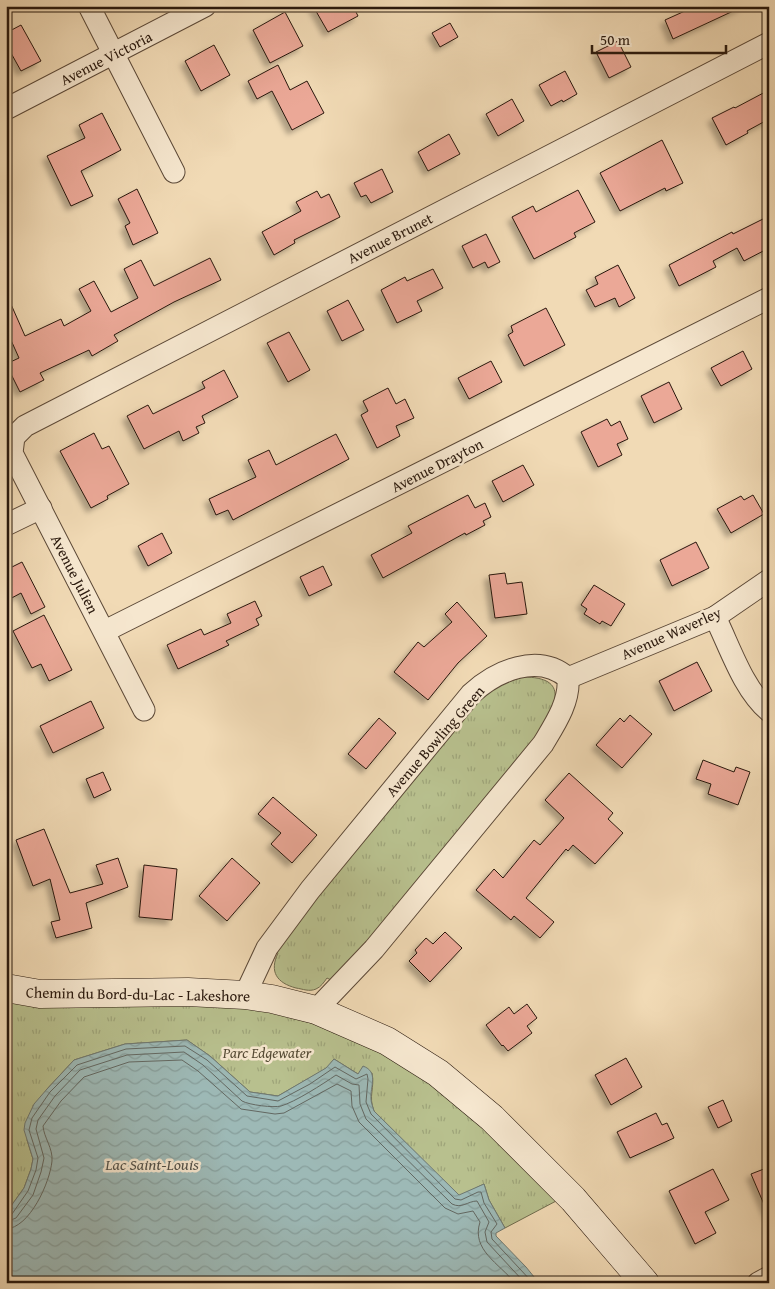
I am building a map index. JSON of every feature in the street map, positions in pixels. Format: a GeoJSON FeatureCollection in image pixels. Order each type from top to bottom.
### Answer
{"type":"FeatureCollection","features":[{"type":"Feature","properties":{"kind":"street"},"geometry":{"type":"LineString","coordinates":[[89,6],[174,172]]}},
{"type":"Feature","properties":{"kind":"street","name":"Avenue Victoria"},"geometry":{"type":"LineString","coordinates":[[6,109],[205,6]]}},
{"type":"Feature","properties":{"kind":"street","name":"Avenue Brunet"},"geometry":{"type":"LineString","coordinates":[[14,437],[25,426],[769,43]]}},
{"type":"Feature","properties":{"kind":"street","name":"Avenue Drayton"},"geometry":{"type":"LineString","coordinates":[[105,631],[769,298]]}},
{"type":"Feature","properties":{"kind":"street","name":"Avenue Julien"},"geometry":{"type":"LineString","coordinates":[[14,437],[12,453],[144,710]]}},
{"type":"Feature","properties":{"kind":"street"},"geometry":{"type":"LineString","coordinates":[[6,525],[41,508]]}},
{"type":"Feature","properties":{"kind":"street","name":"Avenue Waverley"},"geometry":{"type":"LineString","coordinates":[[568,678],[715,616],[769,580]]}},
{"type":"Feature","properties":{"kind":"street"},"geometry":{"type":"LineString","coordinates":[[715,616],[748,686],[762,705],[769,711]]}},
{"type":"Feature","properties":{"kind":"street","name":"Avenue Bowling Green"},"geometry":{"type":"LineString","coordinates":[[245,995],[267,948],[305,898],[471,694],[494,676],[506,670],[520,667],[550,668],[560,671],[568,678]]}},
{"type":"Feature","properties":{"kind":"street"},"geometry":{"type":"LineString","coordinates":[[316,1010],[374,949],[543,744],[565,703],[569,689],[568,678]]}},
{"type":"Feature","properties":{"kind":"street","name":"Chemin du Bord-du-Lac - Lakeshore"},"geometry":{"type":"LineString","coordinates":[[6,988],[40,994],[188,992],[245,995],[272,999],[316,1010],[387,1041],[438,1073],[492,1118],[573,1199],[645,1283]]}},
{"type":"Feature","properties":{"kind":"street"},"geometry":{"type":"LineString","coordinates":[[758,1283],[769,1277]]}},
{"type":"Feature","properties":{"kind":"green space"},"geometry":{"type":"Polygon","coordinates":[[[523,677],[538,678],[548,682],[553,688],[555,695],[554,704],[540,734],[385,924],[331,980],[327,978],[318,988],[308,990],[289,986],[280,980],[276,976],[274,966],[278,953],[275,950],[469,708],[496,686],[523,677]]]}},
{"type":"Feature","properties":{"kind":"green space","name":"Parc Edgewater"},"geometry":{"type":"Polygon","coordinates":[[[6,1001],[245,1005],[337,1030],[391,1057],[465,1106],[558,1200],[505,1228],[489,1200],[484,1184],[459,1196],[374,1111],[372,1106],[372,1073],[358,1074],[334,1059],[327,1068],[278,1096],[250,1092],[210,1056],[187,1040],[125,1044],[74,1060],[47,1089],[27,1140],[33,1159],[31,1169],[24,1188],[6,1213],[6,1001]]]}},
{"type":"Feature","properties":{"kind":"water","name":"Lac Saint-Louis"},"geometry":{"type":"Polygon","coordinates":[[[187,1040],[210,1056],[250,1092],[278,1096],[326,1068],[334,1059],[358,1074],[363,1066],[368,1069],[373,1080],[371,1099],[374,1111],[459,1195],[484,1184],[489,1200],[505,1228],[496,1233],[496,1236],[539,1283],[6,1283],[6,1213],[24,1188],[31,1169],[33,1159],[24,1130],[25,1123],[34,1104],[74,1060],[125,1044],[187,1040]]]}},
{"type":"Feature","properties":{"kind":"building"},"geometry":{"type":"Polygon","coordinates":[[[313,6],[353,6],[358,16],[328,32],[313,6]]]}},
{"type":"Feature","properties":{"kind":"building"},"geometry":{"type":"Polygon","coordinates":[[[696,6],[744,6],[673,39],[665,20],[696,6]]]}},
{"type":"Feature","properties":{"kind":"building"},"geometry":{"type":"Polygon","coordinates":[[[285,12],[303,46],[270,63],[253,30],[285,12]]]}},
{"type":"Feature","properties":{"kind":"building"},"geometry":{"type":"Polygon","coordinates":[[[450,23],[458,37],[440,47],[432,33],[450,23]]]}},
{"type":"Feature","properties":{"kind":"building"},"geometry":{"type":"Polygon","coordinates":[[[21,25],[41,61],[21,71],[6,44],[6,33],[21,25]]]}},
{"type":"Feature","properties":{"kind":"building"},"geometry":{"type":"Polygon","coordinates":[[[618,41],[631,67],[609,78],[596,52],[618,41]]]}},
{"type":"Feature","properties":{"kind":"building"},"geometry":{"type":"Polygon","coordinates":[[[214,45],[230,75],[201,91],[185,61],[214,45]]]}},
{"type":"Feature","properties":{"kind":"building"},"geometry":{"type":"Polygon","coordinates":[[[278,65],[290,90],[307,81],[324,113],[292,130],[272,91],[257,99],[248,81],[278,65]]]}},
{"type":"Feature","properties":{"kind":"building"},"geometry":{"type":"Polygon","coordinates":[[[565,71],[577,94],[551,106],[539,85],[565,71]]]}},
{"type":"Feature","properties":{"kind":"building"},"geometry":{"type":"Polygon","coordinates":[[[769,90],[769,119],[726,145],[712,118],[769,90]]]}},
{"type":"Feature","properties":{"kind":"building"},"geometry":{"type":"Polygon","coordinates":[[[512,99],[524,121],[498,136],[486,114],[512,99]]]}},
{"type":"Feature","properties":{"kind":"building"},"geometry":{"type":"Polygon","coordinates":[[[102,113],[121,150],[81,171],[93,196],[71,206],[47,156],[85,138],[79,125],[102,113]]]}},
{"type":"Feature","properties":{"kind":"building"},"geometry":{"type":"Polygon","coordinates":[[[449,134],[460,154],[428,171],[418,152],[449,134]]]}},
{"type":"Feature","properties":{"kind":"building"},"geometry":{"type":"Polygon","coordinates":[[[662,140],[683,183],[666,191],[665,188],[620,211],[600,173],[662,140]]]}},
{"type":"Feature","properties":{"kind":"building"},"geometry":{"type":"Polygon","coordinates":[[[382,169],[393,192],[371,203],[366,195],[361,197],[354,183],[382,169]]]}},
{"type":"Feature","properties":{"kind":"building"},"geometry":{"type":"Polygon","coordinates":[[[137,189],[158,233],[133,245],[125,226],[130,223],[118,199],[137,189]]]}},
{"type":"Feature","properties":{"kind":"building"},"geometry":{"type":"Polygon","coordinates":[[[578,190],[595,222],[574,233],[576,237],[534,259],[512,217],[533,206],[536,212],[578,190]]]}},
{"type":"Feature","properties":{"kind":"building"},"geometry":{"type":"Polygon","coordinates":[[[317,191],[321,198],[329,194],[340,217],[294,240],[295,243],[274,255],[262,232],[301,211],[296,202],[317,191]]]}},
{"type":"Feature","properties":{"kind":"building"},"geometry":{"type":"Polygon","coordinates":[[[769,216],[769,248],[744,261],[737,248],[713,261],[716,267],[679,286],[669,265],[732,232],[733,234],[769,216]]]}},
{"type":"Feature","properties":{"kind":"building"},"geometry":{"type":"Polygon","coordinates":[[[486,234],[500,262],[488,268],[485,262],[473,268],[462,246],[486,234]]]}},
{"type":"Feature","properties":{"kind":"building"},"geometry":{"type":"Polygon","coordinates":[[[210,258],[221,280],[174,302],[114,335],[118,341],[92,356],[89,350],[40,373],[44,380],[20,392],[6,364],[19,358],[6,329],[6,293],[25,336],[61,319],[64,326],[91,311],[79,289],[94,281],[111,312],[138,298],[124,269],[141,260],[154,286],[210,258]]]}},
{"type":"Feature","properties":{"kind":"building"},"geometry":{"type":"Polygon","coordinates":[[[618,265],[635,298],[619,307],[615,298],[595,307],[586,290],[598,284],[595,277],[618,265]]]}},
{"type":"Feature","properties":{"kind":"building"},"geometry":{"type":"Polygon","coordinates":[[[433,269],[443,288],[417,301],[422,311],[397,323],[381,290],[405,277],[407,281],[433,269]]]}},
{"type":"Feature","properties":{"kind":"building"},"geometry":{"type":"Polygon","coordinates":[[[348,300],[364,330],[342,341],[327,311],[348,300]]]}},
{"type":"Feature","properties":{"kind":"building"},"geometry":{"type":"Polygon","coordinates":[[[546,308],[565,345],[524,366],[508,335],[513,332],[511,326],[546,308]]]}},
{"type":"Feature","properties":{"kind":"building"},"geometry":{"type":"Polygon","coordinates":[[[289,332],[310,370],[288,382],[267,343],[289,332]]]}},
{"type":"Feature","properties":{"kind":"building"},"geometry":{"type":"Polygon","coordinates":[[[743,351],[752,369],[721,386],[711,368],[743,351]]]}},
{"type":"Feature","properties":{"kind":"building"},"geometry":{"type":"Polygon","coordinates":[[[491,361],[502,382],[469,399],[458,378],[491,361]]]}},
{"type":"Feature","properties":{"kind":"building"},"geometry":{"type":"Polygon","coordinates":[[[224,370],[238,397],[202,416],[205,423],[196,427],[199,433],[183,441],[179,431],[144,449],[127,416],[148,405],[153,414],[205,388],[202,382],[224,370]]]}},
{"type":"Feature","properties":{"kind":"building"},"geometry":{"type":"Polygon","coordinates":[[[669,382],[682,409],[654,423],[641,396],[669,382]]]}},
{"type":"Feature","properties":{"kind":"building"},"geometry":{"type":"Polygon","coordinates":[[[388,388],[396,404],[405,399],[414,418],[396,426],[400,436],[377,448],[361,415],[368,411],[363,401],[388,388]]]}},
{"type":"Feature","properties":{"kind":"building"},"geometry":{"type":"Polygon","coordinates":[[[607,419],[611,426],[620,421],[628,439],[617,444],[622,455],[598,467],[581,432],[607,419]]]}},
{"type":"Feature","properties":{"kind":"building"},"geometry":{"type":"Polygon","coordinates":[[[94,433],[102,449],[109,446],[129,484],[107,496],[108,499],[91,508],[60,451],[94,433]]]}},
{"type":"Feature","properties":{"kind":"building"},"geometry":{"type":"Polygon","coordinates":[[[336,434],[349,459],[233,520],[228,510],[216,515],[209,499],[256,477],[248,460],[269,450],[276,465],[336,434]]]}},
{"type":"Feature","properties":{"kind":"building"},"geometry":{"type":"Polygon","coordinates":[[[523,465],[534,485],[503,502],[492,481],[523,465]]]}},
{"type":"Feature","properties":{"kind":"building"},"geometry":{"type":"Polygon","coordinates":[[[468,495],[475,508],[485,503],[491,517],[483,521],[485,525],[466,535],[465,533],[383,578],[371,555],[412,533],[408,526],[468,495]]]}},
{"type":"Feature","properties":{"kind":"building"},"geometry":{"type":"Polygon","coordinates":[[[753,495],[764,514],[731,533],[717,509],[741,496],[744,500],[753,495]]]}},
{"type":"Feature","properties":{"kind":"building"},"geometry":{"type":"Polygon","coordinates":[[[162,533],[172,553],[148,566],[138,546],[162,533]]]}},
{"type":"Feature","properties":{"kind":"building"},"geometry":{"type":"Polygon","coordinates":[[[696,542],[709,568],[672,586],[660,560],[696,542]]]}},
{"type":"Feature","properties":{"kind":"building"},"geometry":{"type":"Polygon","coordinates":[[[22,562],[45,607],[31,614],[21,593],[6,601],[6,570],[22,562]]]}},
{"type":"Feature","properties":{"kind":"building"},"geometry":{"type":"Polygon","coordinates":[[[323,566],[332,585],[309,596],[300,577],[323,566]]]}},
{"type":"Feature","properties":{"kind":"building"},"geometry":{"type":"Polygon","coordinates":[[[505,573],[507,584],[522,582],[527,614],[495,618],[489,575],[505,573]]]}},
{"type":"Feature","properties":{"kind":"building"},"geometry":{"type":"Polygon","coordinates":[[[594,585],[625,604],[611,626],[602,621],[600,624],[584,614],[587,609],[581,605],[594,585]]]}},
{"type":"Feature","properties":{"kind":"building"},"geometry":{"type":"Polygon","coordinates":[[[255,601],[262,616],[256,619],[259,625],[226,641],[229,645],[178,669],[167,645],[201,629],[204,635],[231,623],[227,614],[255,601]]]}},
{"type":"Feature","properties":{"kind":"building"},"geometry":{"type":"Polygon","coordinates":[[[457,602],[487,636],[458,663],[428,700],[394,672],[418,642],[424,647],[452,622],[445,614],[457,602]]]}},
{"type":"Feature","properties":{"kind":"building"},"geometry":{"type":"Polygon","coordinates":[[[44,615],[72,670],[49,681],[41,664],[32,668],[13,631],[44,615]]]}},
{"type":"Feature","properties":{"kind":"building"},"geometry":{"type":"Polygon","coordinates":[[[697,662],[712,691],[674,711],[659,681],[697,662]]]}},
{"type":"Feature","properties":{"kind":"building"},"geometry":{"type":"Polygon","coordinates":[[[91,701],[104,728],[53,753],[40,726],[91,701]]]}},
{"type":"Feature","properties":{"kind":"building"},"geometry":{"type":"Polygon","coordinates":[[[630,715],[652,734],[622,768],[596,745],[620,718],[624,722],[630,715]]]}},
{"type":"Feature","properties":{"kind":"building"},"geometry":{"type":"Polygon","coordinates":[[[379,718],[396,733],[366,769],[348,754],[379,718]]]}},
{"type":"Feature","properties":{"kind":"building"},"geometry":{"type":"Polygon","coordinates":[[[703,760],[734,772],[736,767],[750,772],[738,805],[708,794],[711,784],[696,779],[703,760]]]}},
{"type":"Feature","properties":{"kind":"building"},"geometry":{"type":"Polygon","coordinates":[[[103,772],[111,790],[94,798],[86,779],[103,772]]]}},
{"type":"Feature","properties":{"kind":"building"},"geometry":{"type":"Polygon","coordinates":[[[569,773],[613,813],[608,819],[623,833],[595,864],[573,845],[568,851],[566,849],[526,898],[554,922],[540,938],[514,916],[511,920],[476,890],[494,869],[503,878],[534,840],[540,845],[564,818],[545,800],[569,773]]]}},
{"type":"Feature","properties":{"kind":"building"},"geometry":{"type":"Polygon","coordinates":[[[273,797],[317,835],[292,863],[271,844],[281,833],[258,814],[273,797]]]}},
{"type":"Feature","properties":{"kind":"building"},"geometry":{"type":"Polygon","coordinates":[[[44,829],[70,893],[103,884],[96,865],[118,858],[128,887],[86,903],[92,928],[56,938],[51,922],[60,920],[50,879],[33,886],[16,840],[44,829]]]}},
{"type":"Feature","properties":{"kind":"building"},"geometry":{"type":"Polygon","coordinates":[[[232,858],[260,883],[227,921],[199,896],[232,858]]]}},
{"type":"Feature","properties":{"kind":"building"},"geometry":{"type":"Polygon","coordinates":[[[144,865],[177,869],[172,920],[139,917],[144,865]]]}},
{"type":"Feature","properties":{"kind":"building"},"geometry":{"type":"Polygon","coordinates":[[[445,932],[462,948],[430,982],[409,961],[417,953],[415,950],[426,938],[433,944],[445,932]]]}},
{"type":"Feature","properties":{"kind":"building"},"geometry":{"type":"Polygon","coordinates":[[[527,1004],[537,1018],[527,1026],[532,1033],[508,1051],[486,1025],[509,1007],[514,1014],[527,1004]]]}},
{"type":"Feature","properties":{"kind":"building"},"geometry":{"type":"Polygon","coordinates":[[[626,1058],[642,1087],[611,1105],[595,1075],[626,1058]]]}},
{"type":"Feature","properties":{"kind":"building"},"geometry":{"type":"Polygon","coordinates":[[[723,1100],[732,1121],[718,1128],[708,1107],[723,1100]]]}},
{"type":"Feature","properties":{"kind":"building"},"geometry":{"type":"Polygon","coordinates":[[[656,1113],[662,1125],[667,1123],[674,1138],[630,1158],[617,1132],[656,1113]]]}},
{"type":"Feature","properties":{"kind":"building"},"geometry":{"type":"Polygon","coordinates":[[[769,1167],[769,1216],[751,1174],[769,1167]]]}},
{"type":"Feature","properties":{"kind":"building"},"geometry":{"type":"Polygon","coordinates":[[[713,1169],[729,1200],[705,1212],[716,1233],[695,1244],[669,1191],[713,1169]]]}}]}
